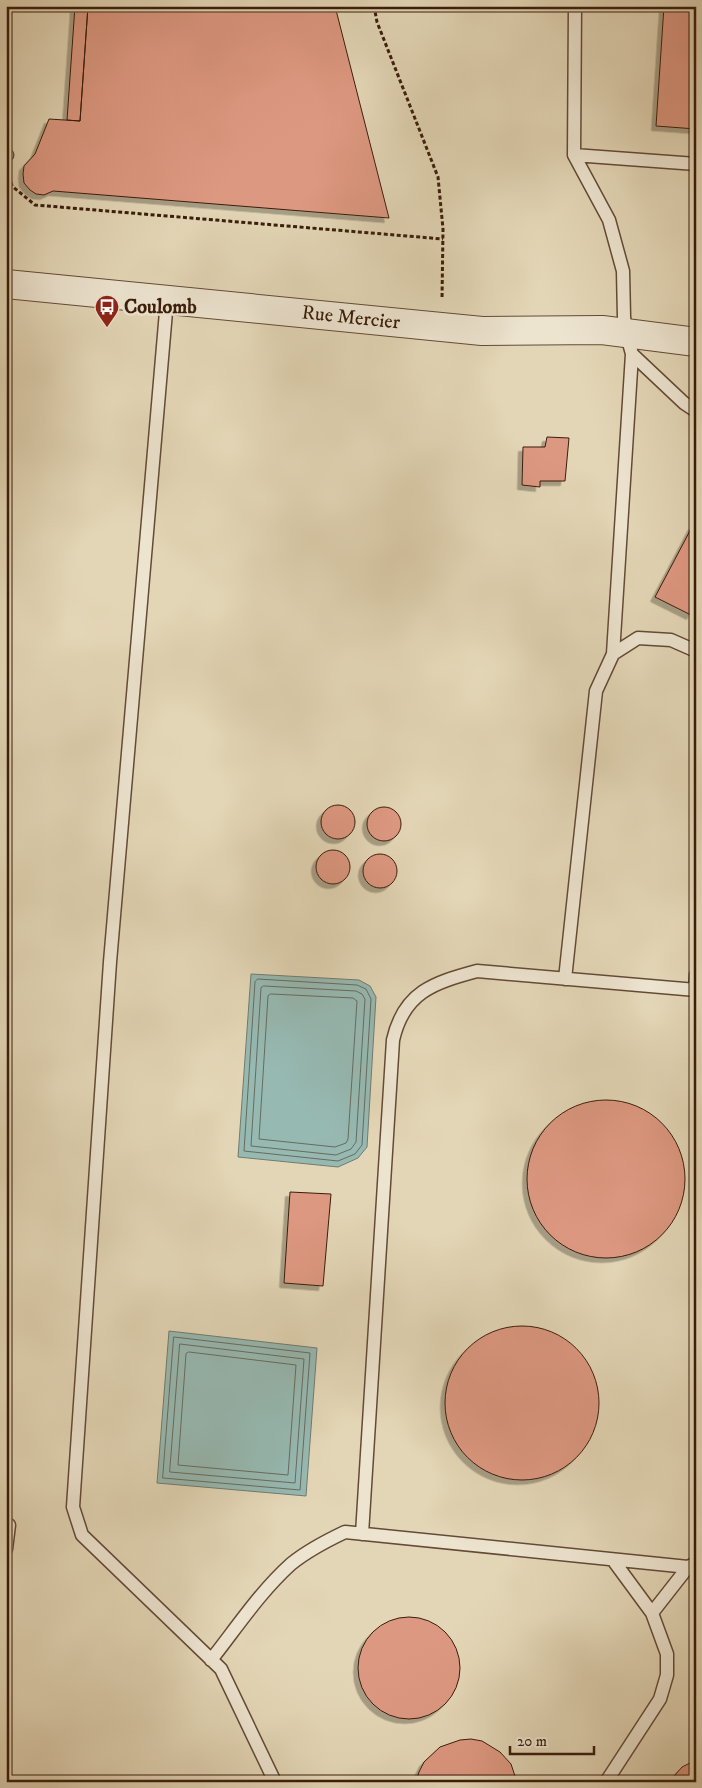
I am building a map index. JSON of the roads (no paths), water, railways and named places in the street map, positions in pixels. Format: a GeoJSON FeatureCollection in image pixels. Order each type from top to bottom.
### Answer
{"type":"FeatureCollection","features":[{"type":"Feature","properties":{"kind":"street","name":"Rue Mercier"},"geometry":{"type":"LineString","coordinates":[[6,284],[482,332],[602,330],[629,343],[696,342]]}},
{"type":"Feature","properties":{"kind":"lane"},"geometry":{"type":"LineString","coordinates":[[565,979],[596,691],[613,654],[629,343],[624,317],[623,271],[609,220],[574,155],[575,6]]}},
{"type":"Feature","properties":{"kind":"lane"},"geometry":{"type":"LineString","coordinates":[[574,155],[696,164]]}},
{"type":"Feature","properties":{"kind":"lane"},"geometry":{"type":"LineString","coordinates":[[167,300],[110,962],[73,1507],[82,1535],[221,1669],[275,1782]]}},
{"type":"Feature","properties":{"kind":"lane"},"geometry":{"type":"LineString","coordinates":[[629,343],[684,404],[696,411]]}},
{"type":"Feature","properties":{"kind":"lane"},"geometry":{"type":"LineString","coordinates":[[613,654],[638,638],[671,640],[696,651]]}},
{"type":"Feature","properties":{"kind":"lane"},"geometry":{"type":"LineString","coordinates":[[362,1534],[393,1040],[396,1025],[406,1008],[421,992],[445,980],[477,971],[695,990],[696,975]]}},
{"type":"Feature","properties":{"kind":"lane"},"geometry":{"type":"LineString","coordinates":[[6,1525],[9,1525],[6,1549]]}},
{"type":"Feature","properties":{"kind":"lane"},"geometry":{"type":"LineString","coordinates":[[211,1660],[267,1588],[293,1563],[318,1545],[345,1532],[614,1560],[692,1565]]}},
{"type":"Feature","properties":{"kind":"lane"},"geometry":{"type":"LineString","coordinates":[[606,1782],[660,1699],[667,1675],[667,1654],[652,1613],[614,1560]]}},
{"type":"Feature","properties":{"kind":"lane"},"geometry":{"type":"LineString","coordinates":[[652,1613],[692,1565]]}},
{"type":"Feature","properties":{"kind":"water"},"geometry":{"type":"Polygon","coordinates":[[[251,974],[359,980],[370,986],[376,997],[367,1147],[358,1158],[338,1167],[238,1157],[251,974]]]}},
{"type":"Feature","properties":{"kind":"water"},"geometry":{"type":"Polygon","coordinates":[[[169,1331],[317,1348],[306,1496],[157,1483],[169,1331]]]}},
{"type":"Feature","properties":{"kind":"place","name":"Coulomb"},"geometry":{"type":"Point","coordinates":[107,328]}}]}
